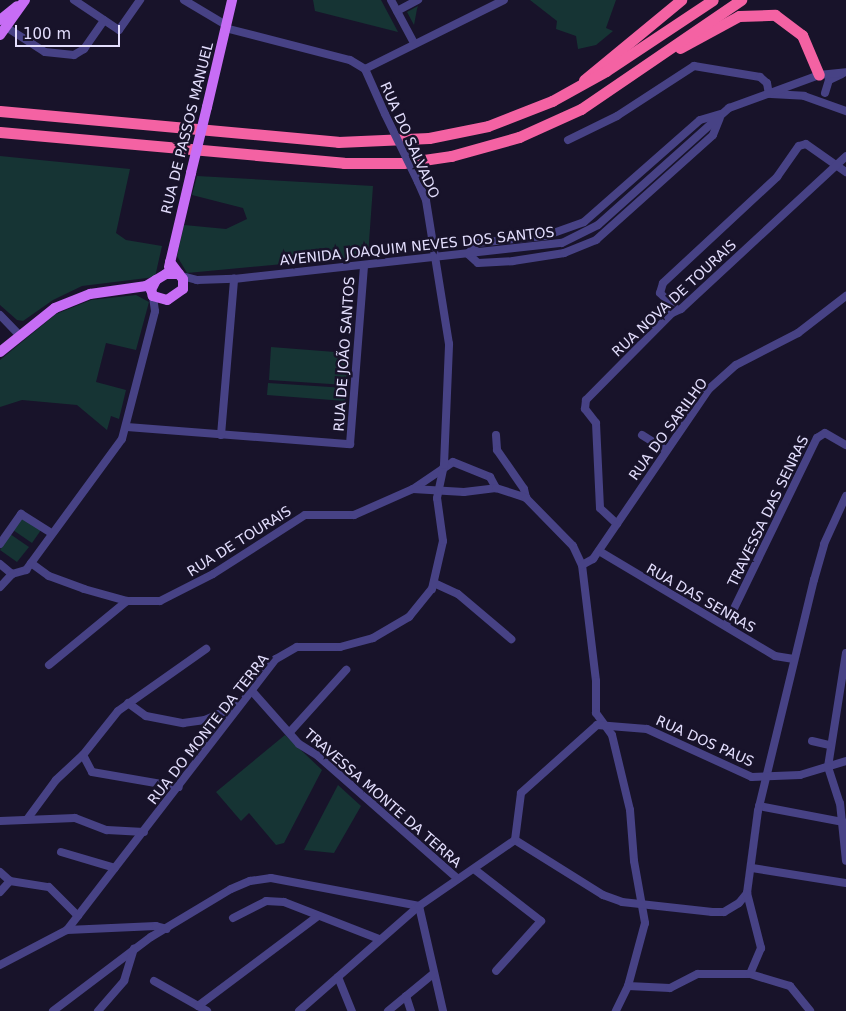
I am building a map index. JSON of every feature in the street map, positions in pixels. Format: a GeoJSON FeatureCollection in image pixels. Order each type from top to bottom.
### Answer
{"type":"FeatureCollection","features":[{"type":"Feature","properties":{"kind":"highway"},"geometry":{"type":"LineString","coordinates":[[578,88],[591,72],[680,0]]}},
{"type":"Feature","properties":{"kind":"highway"},"geometry":{"type":"LineString","coordinates":[[0,111],[304,140],[372,143],[415,140],[473,130],[528,112],[578,88],[713,0]]}},
{"type":"Feature","properties":{"kind":"highway"},"geometry":{"type":"LineString","coordinates":[[656,60],[682,38],[741,0]]}},
{"type":"Feature","properties":{"kind":"highway"},"geometry":{"type":"LineString","coordinates":[[0,132],[327,163],[416,161],[478,150],[533,132],[596,101],[656,60],[725,22],[760,13],[775,15],[798,30],[808,45],[819,75]]}},
{"type":"Feature","properties":{"kind":"main road"},"geometry":{"type":"LineString","coordinates":[[2,28],[24,0]]}},
{"type":"Feature","properties":{"kind":"main road","name":"RUA DE PASSOS MANUEL"},"geometry":{"type":"LineString","coordinates":[[152,294],[159,278],[170,262],[172,245],[232,0]]}},
{"type":"Feature","properties":{"kind":"main road"},"geometry":{"type":"LineString","coordinates":[[140,287],[161,300],[171,299],[183,289],[180,275],[170,262]]}},
{"type":"Feature","properties":{"kind":"main road"},"geometry":{"type":"LineString","coordinates":[[0,352],[41,316],[72,300],[140,287],[159,278],[180,275]]}},
{"type":"Feature","properties":{"kind":"street"},"geometry":{"type":"LineString","coordinates":[[74,0],[119,30],[140,0]]}},
{"type":"Feature","properties":{"kind":"street"},"geometry":{"type":"LineString","coordinates":[[184,0],[225,26],[350,60],[365,69],[414,43],[504,0]]}},
{"type":"Feature","properties":{"kind":"street"},"geometry":{"type":"LineString","coordinates":[[391,0],[414,43]]}},
{"type":"Feature","properties":{"kind":"street"},"geometry":{"type":"LineString","coordinates":[[397,12],[418,0]]}},
{"type":"Feature","properties":{"kind":"street"},"geometry":{"type":"LineString","coordinates":[[2,28],[45,52],[74,55],[84,49],[104,20]]}},
{"type":"Feature","properties":{"kind":"street"},"geometry":{"type":"LineString","coordinates":[[568,140],[617,116],[694,66],[760,77],[767,83],[769,94]]}},
{"type":"Feature","properties":{"kind":"street","name":"RUA DO SALVADO"},"geometry":{"type":"LineString","coordinates":[[365,69],[426,200],[449,344],[444,465],[438,490]]}},
{"type":"Feature","properties":{"kind":"street"},"geometry":{"type":"LineString","coordinates":[[722,114],[713,135],[596,240],[564,253],[513,261],[478,262],[468,254],[477,243],[546,236],[584,222],[700,120],[722,114],[742,101],[769,94],[819,75],[846,73]]}},
{"type":"Feature","properties":{"kind":"street"},"geometry":{"type":"LineString","coordinates":[[825,93],[834,76],[846,73]]}},
{"type":"Feature","properties":{"kind":"street"},"geometry":{"type":"LineString","coordinates":[[819,75],[831,104]]}},
{"type":"Feature","properties":{"kind":"street"},"geometry":{"type":"LineString","coordinates":[[769,94],[804,96],[846,110]]}},
{"type":"Feature","properties":{"kind":"street"},"geometry":{"type":"LineString","coordinates":[[677,310],[660,293],[663,283],[777,177],[802,144],[846,172]]}},
{"type":"Feature","properties":{"kind":"street","name":"RUA NOVA DE TOURAIS"},"geometry":{"type":"LineString","coordinates":[[617,524],[600,508],[596,423],[584,405],[588,396],[677,310],[846,156]]}},
{"type":"Feature","properties":{"kind":"street","name":"AVENIDA JOAQUIM NEVES DOS SANTOS"},"geometry":{"type":"LineString","coordinates":[[180,275],[197,280],[234,279],[468,254]]}},
{"type":"Feature","properties":{"kind":"street","name":"RUA DE JOÃO SANTOS"},"geometry":{"type":"LineString","coordinates":[[221,435],[350,444],[364,266]]}},
{"type":"Feature","properties":{"kind":"street"},"geometry":{"type":"LineString","coordinates":[[128,427],[221,435],[234,279]]}},
{"type":"Feature","properties":{"kind":"street"},"geometry":{"type":"LineString","coordinates":[[183,289],[197,280]]}},
{"type":"Feature","properties":{"kind":"street"},"geometry":{"type":"LineString","coordinates":[[0,587],[12,574],[23,572],[31,564],[116,449],[128,427],[155,311],[152,294]]}},
{"type":"Feature","properties":{"kind":"street","name":"RUA DO SARILHO"},"geometry":{"type":"LineString","coordinates":[[582,565],[593,559],[599,551],[709,389],[736,365],[798,333],[846,296]]}},
{"type":"Feature","properties":{"kind":"street"},"geometry":{"type":"LineString","coordinates":[[155,311],[171,299]]}},
{"type":"Feature","properties":{"kind":"street"},"geometry":{"type":"LineString","coordinates":[[0,315],[19,335]]}},
{"type":"Feature","properties":{"kind":"street","name":"TRAVESSA DAS SENRAS"},"geometry":{"type":"LineString","coordinates":[[726,625],[817,438],[825,433],[846,446]]}},
{"type":"Feature","properties":{"kind":"street"},"geometry":{"type":"LineString","coordinates":[[496,435],[497,450],[524,489],[526,498]]}},
{"type":"Feature","properties":{"kind":"street"},"geometry":{"type":"LineString","coordinates":[[642,435],[666,450]]}},
{"type":"Feature","properties":{"kind":"street"},"geometry":{"type":"LineString","coordinates":[[413,489],[444,465],[453,462],[490,477],[496,488]]}},
{"type":"Feature","properties":{"kind":"street","name":"RUA DE TOURAIS"},"geometry":{"type":"LineString","coordinates":[[31,564],[62,582],[127,601],[169,599],[223,568],[298,517],[319,513],[354,515],[413,489],[464,492],[496,488],[526,498],[573,546],[582,565]]}},
{"type":"Feature","properties":{"kind":"street","name":"RUA DO MONTE DA TERRA"},"geometry":{"type":"LineString","coordinates":[[66,930],[179,787],[237,706],[276,659],[286,651],[309,645],[351,645],[396,626],[422,603],[434,583],[443,533],[438,490]]}},
{"type":"Feature","properties":{"kind":"street"},"geometry":{"type":"LineString","coordinates":[[750,974],[761,948],[747,893],[752,868],[759,806],[818,562],[842,511],[846,496]]}},
{"type":"Feature","properties":{"kind":"street"},"geometry":{"type":"LineString","coordinates":[[0,544],[21,514],[52,534]]}},
{"type":"Feature","properties":{"kind":"street","name":"RUA DAS SENRAS"},"geometry":{"type":"LineString","coordinates":[[599,551],[726,625],[774,656],[794,659]]}},
{"type":"Feature","properties":{"kind":"street"},"geometry":{"type":"LineString","coordinates":[[0,564],[12,574]]}},
{"type":"Feature","properties":{"kind":"street"},"geometry":{"type":"LineString","coordinates":[[582,565],[593,653],[596,712],[612,734],[630,810],[634,861],[645,923],[628,986],[616,1011]]}},
{"type":"Feature","properties":{"kind":"street"},"geometry":{"type":"LineString","coordinates":[[434,583],[458,594],[511,639]]}},
{"type":"Feature","properties":{"kind":"street"},"geometry":{"type":"LineString","coordinates":[[49,665],[127,601]]}},
{"type":"Feature","properties":{"kind":"street"},"geometry":{"type":"LineString","coordinates":[[28,818],[56,780],[83,755],[128,703],[206,649]]}},
{"type":"Feature","properties":{"kind":"street"},"geometry":{"type":"LineString","coordinates":[[846,653],[829,745],[828,767],[843,822],[846,861]]}},
{"type":"Feature","properties":{"kind":"street"},"geometry":{"type":"LineString","coordinates":[[290,732],[346,670]]}},
{"type":"Feature","properties":{"kind":"street","name":"TRAVESSA MONTE DA TERRA"},"geometry":{"type":"LineString","coordinates":[[251,690],[299,744],[318,756],[458,880]]}},
{"type":"Feature","properties":{"kind":"street"},"geometry":{"type":"LineString","coordinates":[[128,703],[146,716],[183,723],[205,720],[237,706]]}},
{"type":"Feature","properties":{"kind":"street"},"geometry":{"type":"LineString","coordinates":[[205,720],[216,736]]}},
{"type":"Feature","properties":{"kind":"street"},"geometry":{"type":"LineString","coordinates":[[299,1011],[379,939],[419,906],[515,840],[520,799],[525,788],[593,727],[604,725]]}},
{"type":"Feature","properties":{"kind":"street","name":"RUA DOS PAUS"},"geometry":{"type":"LineString","coordinates":[[604,725],[647,729],[744,775],[766,777],[800,775],[846,761]]}},
{"type":"Feature","properties":{"kind":"street"},"geometry":{"type":"LineString","coordinates":[[812,741],[829,745]]}},
{"type":"Feature","properties":{"kind":"street"},"geometry":{"type":"LineString","coordinates":[[83,755],[92,772],[179,787]]}},
{"type":"Feature","properties":{"kind":"street"},"geometry":{"type":"LineString","coordinates":[[759,806],[843,822]]}},
{"type":"Feature","properties":{"kind":"street"},"geometry":{"type":"LineString","coordinates":[[0,821],[28,818],[75,818],[106,830],[144,832]]}},
{"type":"Feature","properties":{"kind":"street"},"geometry":{"type":"LineString","coordinates":[[515,840],[608,897],[643,906],[724,912],[747,893]]}},
{"type":"Feature","properties":{"kind":"street"},"geometry":{"type":"LineString","coordinates":[[61,852],[115,868]]}},
{"type":"Feature","properties":{"kind":"street"},"geometry":{"type":"LineString","coordinates":[[752,868],[846,883]]}},
{"type":"Feature","properties":{"kind":"street"},"geometry":{"type":"LineString","coordinates":[[474,869],[541,921],[496,971]]}},
{"type":"Feature","properties":{"kind":"street"},"geometry":{"type":"LineString","coordinates":[[0,872],[10,881],[49,888],[78,916]]}},
{"type":"Feature","properties":{"kind":"street"},"geometry":{"type":"LineString","coordinates":[[54,1011],[134,948],[231,888],[271,878],[419,906]]}},
{"type":"Feature","properties":{"kind":"street"},"geometry":{"type":"LineString","coordinates":[[0,892],[10,881]]}},
{"type":"Feature","properties":{"kind":"street"},"geometry":{"type":"LineString","coordinates":[[233,918],[266,901],[284,902],[379,939]]}},
{"type":"Feature","properties":{"kind":"street"},"geometry":{"type":"LineString","coordinates":[[419,906],[433,974],[443,1011]]}},
{"type":"Feature","properties":{"kind":"street"},"geometry":{"type":"LineString","coordinates":[[198,1006],[318,916]]}},
{"type":"Feature","properties":{"kind":"street"},"geometry":{"type":"LineString","coordinates":[[0,966],[66,930],[156,926],[167,929]]}},
{"type":"Feature","properties":{"kind":"street"},"geometry":{"type":"LineString","coordinates":[[98,1011],[124,981],[134,948]]}},
{"type":"Feature","properties":{"kind":"street"},"geometry":{"type":"LineString","coordinates":[[388,1011],[433,974]]}},
{"type":"Feature","properties":{"kind":"street"},"geometry":{"type":"LineString","coordinates":[[628,986],[670,988],[698,974],[750,974],[790,986],[810,1011]]}},
{"type":"Feature","properties":{"kind":"street"},"geometry":{"type":"LineString","coordinates":[[338,977],[352,1011]]}},
{"type":"Feature","properties":{"kind":"street"},"geometry":{"type":"LineString","coordinates":[[154,981],[207,1011]]}},
{"type":"Feature","properties":{"kind":"street"},"geometry":{"type":"LineString","coordinates":[[406,996],[411,1011]]}},
{"type":"Feature","properties":{"kind":"street"},"geometry":{"type":"LineString","coordinates":[[609,1011],[623,996]]}},
{"type":"Feature","properties":{"kind":"green space"},"geometry":{"type":"Polygon","coordinates":[[[313,0],[381,0],[398,32],[315,11],[313,0]]]}},
{"type":"Feature","properties":{"kind":"green space"},"geometry":{"type":"Polygon","coordinates":[[[530,0],[616,0],[606,28],[613,31],[596,45],[578,49],[576,36],[556,29],[557,21],[530,0]]]}},
{"type":"Feature","properties":{"kind":"green space"},"geometry":{"type":"Polygon","coordinates":[[[418,6],[417,9],[414,25],[407,12],[418,6]]]}},
{"type":"Feature","properties":{"kind":"green space"},"geometry":{"type":"Polygon","coordinates":[[[0,156],[130,169],[116,233],[126,240],[162,246],[155,277],[82,286],[53,300],[23,321],[17,320],[0,305],[0,156]]]}},
{"type":"Feature","properties":{"kind":"green space"},"geometry":{"type":"Polygon","coordinates":[[[197,176],[373,186],[368,256],[187,273],[177,256],[184,225],[226,229],[247,219],[243,208],[192,195],[197,176]]]}},
{"type":"Feature","properties":{"kind":"green space"},"geometry":{"type":"Polygon","coordinates":[[[136,295],[149,302],[136,350],[106,343],[96,382],[126,390],[119,419],[111,416],[107,430],[77,405],[22,400],[0,407],[0,360],[56,314],[91,300],[136,295]]]}},
{"type":"Feature","properties":{"kind":"green space"},"geometry":{"type":"Polygon","coordinates":[[[271,347],[348,353],[346,385],[269,380],[271,347]]]}},
{"type":"Feature","properties":{"kind":"green space"},"geometry":{"type":"Polygon","coordinates":[[[268,383],[346,388],[345,401],[267,395],[268,383]]]}},
{"type":"Feature","properties":{"kind":"green space"},"geometry":{"type":"Polygon","coordinates":[[[22,517],[41,530],[32,543],[13,530],[22,517]]]}},
{"type":"Feature","properties":{"kind":"green space"},"geometry":{"type":"Polygon","coordinates":[[[10,534],[29,547],[17,562],[0,550],[10,534]]]}},
{"type":"Feature","properties":{"kind":"green space"},"geometry":{"type":"Polygon","coordinates":[[[285,735],[322,770],[284,843],[276,845],[249,813],[241,821],[216,792],[285,735]]]}},
{"type":"Feature","properties":{"kind":"green space"},"geometry":{"type":"Polygon","coordinates":[[[338,785],[361,806],[334,853],[304,850],[338,785]]]}}]}
